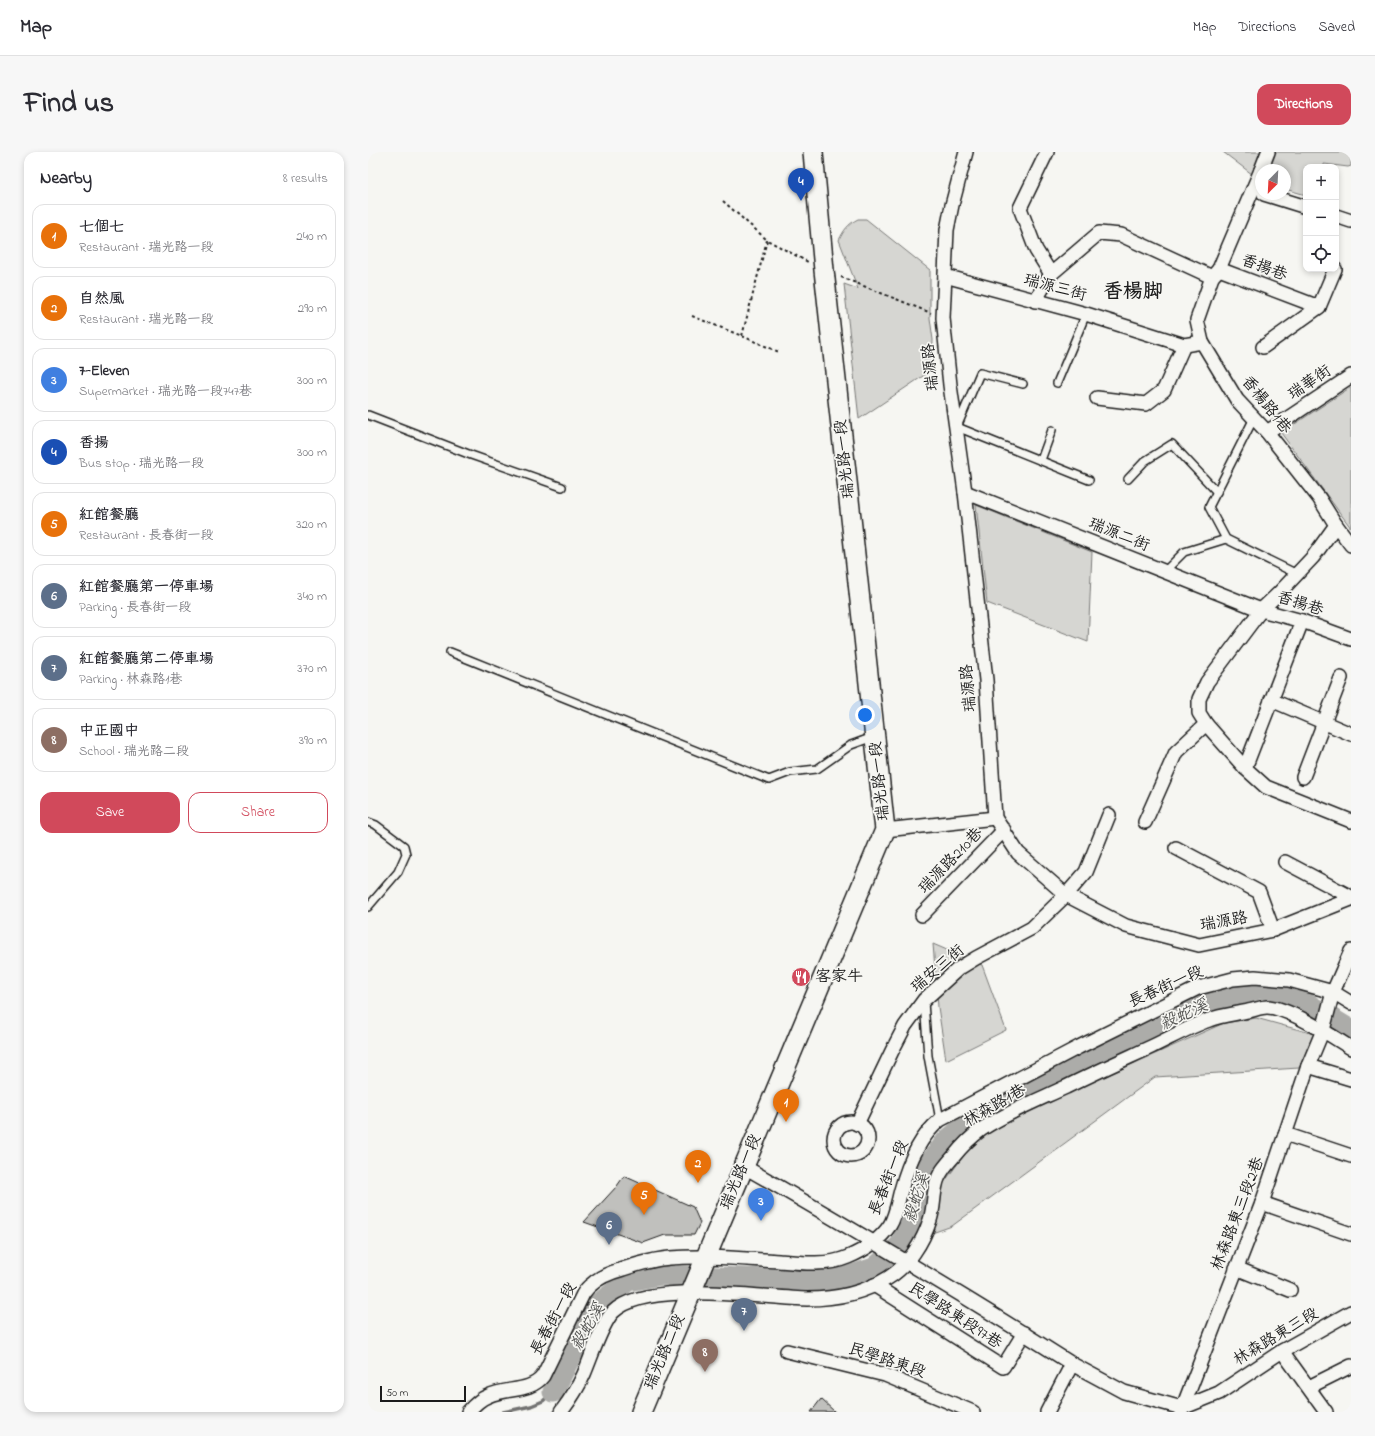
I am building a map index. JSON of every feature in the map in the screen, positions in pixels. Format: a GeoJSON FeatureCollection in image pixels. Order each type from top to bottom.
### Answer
{"type":"FeatureCollection","features":[{"type":"Feature","properties":{"kind":"street","name":"瑞光路一段"},"geometry":{"type":"LineString","coordinates":[[690,1293],[885,830],[876,736],[824,270],[813,152]]}},
{"type":"Feature","properties":{"kind":"street","name":"瑞源路"},"geometry":{"type":"LineString","coordinates":[[966,152],[952,205],[948,230],[943,318],[950,385],[965,492],[986,680],[995,818],[1018,853],[1066,895],[1126,926],[1199,945],[1273,930],[1351,898]]}},
{"type":"Feature","properties":{"kind":"street"},"geometry":{"type":"LineString","coordinates":[[1047,152],[1020,208],[1036,250],[1051,274]]}},
{"type":"Feature","properties":{"kind":"street","name":"香楊路1巷"},"geometry":{"type":"LineString","coordinates":[[1262,164],[1265,153]]}},
{"type":"Feature","properties":{"kind":"street","name":"香楊路1巷"},"geometry":{"type":"LineString","coordinates":[[1255,200],[1216,273],[1197,320],[1202,342],[1237,400],[1267,432],[1319,498],[1351,545]]}},
{"type":"Feature","properties":{"kind":"street"},"geometry":{"type":"LineString","coordinates":[[1282,200],[1303,206]]}},
{"type":"Feature","properties":{"kind":"street"},"geometry":{"type":"LineString","coordinates":[[1339,217],[1351,221]]}},
{"type":"Feature","properties":{"kind":"street","name":"香揚巷"},"geometry":{"type":"LineString","coordinates":[[1035,301],[1051,274],[1099,233],[1121,235],[1216,273],[1319,307]]}},
{"type":"Feature","properties":{"kind":"street"},"geometry":{"type":"LineString","coordinates":[[1263,347],[1319,307],[1334,272]]}},
{"type":"Feature","properties":{"kind":"street","name":"瑞源三街"},"geometry":{"type":"LineString","coordinates":[[945,276],[1086,314],[1184,345],[1202,342]]}},
{"type":"Feature","properties":{"kind":"street"},"geometry":{"type":"LineString","coordinates":[[1097,398],[1146,404],[1164,390],[1184,345]]}},
{"type":"Feature","properties":{"kind":"street","name":"瑞華街"},"geometry":{"type":"LineString","coordinates":[[1267,432],[1351,376]]}},
{"type":"Feature","properties":{"kind":"street","name":"瑞源二街"},"geometry":{"type":"LineString","coordinates":[[965,492],[1261,610]]}},
{"type":"Feature","properties":{"kind":"street"},"geometry":{"type":"LineString","coordinates":[[1336,525],[1313,557],[1261,610],[1207,682],[1199,698],[1199,713],[1206,724],[1245,768],[1266,787],[1351,821]]}},
{"type":"Feature","properties":{"kind":"street","name":"香揚巷"},"geometry":{"type":"LineString","coordinates":[[1261,610],[1302,621],[1351,639]]}},
{"type":"Feature","properties":{"kind":"street"},"geometry":{"type":"LineString","coordinates":[[1245,768],[1302,621]]}},
{"type":"Feature","properties":{"kind":"street"},"geometry":{"type":"LineString","coordinates":[[1303,777],[1341,678]]}},
{"type":"Feature","properties":{"kind":"street"},"geometry":{"type":"LineString","coordinates":[[1271,700],[1351,734]]}},
{"type":"Feature","properties":{"kind":"street"},"geometry":{"type":"LineString","coordinates":[[1145,822],[1176,752],[1206,724]]}},
{"type":"Feature","properties":{"kind":"street","name":"瑞安三街"},"geometry":{"type":"LineString","coordinates":[[857,1124],[905,1026],[924,1000],[958,969],[1032,928],[1066,895],[1086,872],[1108,815]]}},
{"type":"Feature","properties":{"kind":"street"},"geometry":{"type":"LineString","coordinates":[[885,830],[995,818]]}},
{"type":"Feature","properties":{"kind":"street","name":"瑞源路210巷"},"geometry":{"type":"LineString","coordinates":[[922,915],[1004,830]]}},
{"type":"Feature","properties":{"kind":"street"},"geometry":{"type":"LineString","coordinates":[[1176,848],[1259,892],[1273,930]]}},
{"type":"Feature","properties":{"kind":"street"},"geometry":{"type":"LineString","coordinates":[[1285,862],[1351,898]]}},
{"type":"Feature","properties":{"kind":"street","name":"林森路東三段2巷"},"geometry":{"type":"LineString","coordinates":[[1181,1410],[1262,1203],[1308,1066],[1323,1030],[1333,992],[1351,951]]}},
{"type":"Feature","properties":{"kind":"street","name":"長春街一段"},"geometry":{"type":"LineString","coordinates":[[468,1412],[480,1400],[488,1395],[532,1386],[539,1382],[583,1294],[591,1285],[603,1277],[617,1271],[653,1260],[670,1258],[705,1257],[809,1263],[829,1262],[846,1258],[875,1242],[891,1224],[904,1182],[923,1137],[940,1120],[1079,1047],[1198,988],[1233,980],[1255,977],[1289,980],[1333,992]]}},
{"type":"Feature","properties":{"kind":"street"},"geometry":{"type":"LineString","coordinates":[[1333,992],[1351,1003]]}},
{"type":"Feature","properties":{"kind":"street","name":"林森路1巷"},"geometry":{"type":"LineString","coordinates":[[561,1412],[583,1378],[606,1323],[614,1311],[643,1297],[659,1294],[719,1293],[808,1299],[843,1295],[886,1280],[907,1263],[919,1244],[930,1219],[936,1184],[940,1175],[952,1158],[981,1130],[1000,1119],[1209,1020],[1268,1007],[1285,1011],[1323,1030],[1351,1048]]}},
{"type":"Feature","properties":{"kind":"street"},"geometry":{"type":"LineString","coordinates":[[1308,1066],[1351,1079]]}},
{"type":"Feature","properties":{"kind":"street"},"geometry":{"type":"LineString","coordinates":[[1285,1134],[1351,1156]]}},
{"type":"Feature","properties":{"kind":"street"},"geometry":{"type":"LineString","coordinates":[[743,1166],[875,1242],[1072,1364],[1124,1392],[1181,1410]]}},
{"type":"Feature","properties":{"kind":"street"},"geometry":{"type":"LineString","coordinates":[[1262,1203],[1351,1234]]}},
{"type":"Feature","properties":{"kind":"street","name":"林森路東三段"},"geometry":{"type":"LineString","coordinates":[[1236,1268],[1290,1290]]}},
{"type":"Feature","properties":{"kind":"street","name":"民學路東段97巷"},"geometry":{"type":"LineString","coordinates":[[874,1285],[1003,1367],[1024,1333]]}},
{"type":"Feature","properties":{"kind":"street","name":"瑞光路二段"},"geometry":{"type":"LineString","coordinates":[[641,1412],[690,1293]]}},
{"type":"Feature","properties":{"kind":"street","name":"林森路東三段"},"geometry":{"type":"LineString","coordinates":[[1181,1410],[1219,1392],[1282,1351],[1351,1312]]}},
{"type":"Feature","properties":{"kind":"street","name":"民學路東段"},"geometry":{"type":"LineString","coordinates":[[787,1351],[886,1375],[973,1412]]}},
{"type":"Feature","properties":{"kind":"street"},"geometry":{"type":"LineString","coordinates":[[1282,1351],[1326,1412]]}},
{"type":"Feature","properties":{"kind":"street"},"geometry":{"type":"LineString","coordinates":[[1047,1412],[1072,1364]]}},
{"type":"Feature","properties":{"kind":"street"},"geometry":{"type":"LineString","coordinates":[[1309,1387],[1351,1366]]}},
{"type":"Feature","properties":{"kind":"lane"},"geometry":{"type":"LineString","coordinates":[[1057,382],[1086,314]]}},
{"type":"Feature","properties":{"kind":"lane"},"geometry":{"type":"LineString","coordinates":[[1023,384],[980,373],[957,427],[1089,480]]}},
{"type":"Feature","properties":{"kind":"lane"},"geometry":{"type":"LineString","coordinates":[[368,416],[471,455],[562,487]]}},
{"type":"Feature","properties":{"kind":"lane"},"geometry":{"type":"LineString","coordinates":[[1254,418],[1209,507],[1226,539],[1297,574]]}},
{"type":"Feature","properties":{"kind":"lane"},"geometry":{"type":"LineString","coordinates":[[1041,460],[1052,430]]}},
{"type":"Feature","properties":{"kind":"lane"},"geometry":{"type":"LineString","coordinates":[[1128,478],[1145,461],[1172,444],[1217,492]]}},
{"type":"Feature","properties":{"kind":"lane"},"geometry":{"type":"LineString","coordinates":[[1165,571],[1184,552],[1226,539]]}},
{"type":"Feature","properties":{"kind":"lane"},"geometry":{"type":"LineString","coordinates":[[450,652],[769,780],[790,772],[817,769],[851,745],[876,736]]}},
{"type":"Feature","properties":{"kind":"lane"},"geometry":{"type":"LineString","coordinates":[[368,822],[376,825],[404,846],[406,854],[398,872],[368,907]]}},
{"type":"Feature","properties":{"kind":"lane"},"geometry":{"type":"LineString","coordinates":[[924,1000],[928,1056],[940,1120]]}},
{"type":"Feature","properties":{"kind":"path"},"geometry":{"type":"LineString","coordinates":[[742,336],[767,240]]}},
{"type":"Feature","properties":{"kind":"path"},"geometry":{"type":"LineString","coordinates":[[692,316],[779,352]]}},
{"type":"Feature","properties":{"kind":"shaded area"},"geometry":{"type":"Polygon","coordinates":[[[1223,152],[1351,152],[1351,166],[1348,167],[1339,166],[1339,164],[1303,164],[1303,194],[1291,191],[1291,164],[1255,164],[1255,176],[1223,152]]]}},
{"type":"Feature","properties":{"kind":"shaded area"},"geometry":{"type":"Polygon","coordinates":[[[858,219],[866,219],[930,270],[930,318],[933,340],[932,370],[859,419],[844,284],[858,289],[839,240],[847,228],[858,219]]]}},
{"type":"Feature","properties":{"kind":"shaded area"},"geometry":{"type":"Polygon","coordinates":[[[1351,387],[1351,528],[1281,433],[1351,387]]]}},
{"type":"Feature","properties":{"kind":"shaded area"},"geometry":{"type":"Polygon","coordinates":[[[976,505],[1092,552],[1088,642],[987,603],[976,505]]]}},
{"type":"Feature","properties":{"kind":"shaded area"},"geometry":{"type":"Polygon","coordinates":[[[933,944],[982,965],[1006,1030],[946,1060],[938,1007],[933,944]]]}},
{"type":"Feature","properties":{"kind":"shaded area"},"geometry":{"type":"Polygon","coordinates":[[[1256,1018],[1314,1034],[1299,1068],[1155,1077],[952,1226],[932,1233],[940,1208],[942,1185],[965,1154],[980,1138],[1021,1114],[1224,1023],[1256,1018]]]}},
{"type":"Feature","properties":{"kind":"building"},"geometry":{"type":"Polygon","coordinates":[[[624,1176],[693,1207],[700,1223],[694,1235],[665,1235],[643,1243],[584,1222],[617,1186],[624,1176]]]}},
{"type":"Feature","properties":{"kind":"building"},"geometry":{"type":"Polygon","coordinates":[[[821,1399],[835,1412],[811,1412],[821,1399]]]}},
{"type":"Feature","properties":{"kind":"waterway","name":"殺蛇溪"},"geometry":{"type":"LineString","coordinates":[[553,1392],[599,1303],[628,1281],[660,1275],[822,1281],[846,1277],[874,1268],[900,1245],[911,1223],[923,1172],[946,1141],[973,1119],[1206,1003],[1262,988],[1298,998],[1351,1030]]}},
{"type":"Feature","properties":{"kind":"waterway"},"geometry":{"type":"LineString","coordinates":[[503,1412],[531,1406],[543,1401],[553,1392]]}},
{"type":"Feature","properties":{"kind":"place","name":"香揚"},"geometry":{"type":"Point","coordinates":[801,201]}},
{"type":"Feature","properties":{"kind":"place","name":"客家牛"},"geometry":{"type":"Point","coordinates":[801,977]}},
{"type":"Feature","properties":{"kind":"place","name":"七個七"},"geometry":{"type":"Point","coordinates":[786,1122]}},
{"type":"Feature","properties":{"kind":"place","name":"自然風"},"geometry":{"type":"Point","coordinates":[698,1183]}},
{"type":"Feature","properties":{"kind":"place","name":"紅館餐廳"},"geometry":{"type":"Point","coordinates":[644,1215]}},
{"type":"Feature","properties":{"kind":"place","name":"7-Eleven"},"geometry":{"type":"Point","coordinates":[761,1221]}},
{"type":"Feature","properties":{"kind":"place","name":"紅館餐廳第一停車場"},"geometry":{"type":"Point","coordinates":[609,1245]}},
{"type":"Feature","properties":{"kind":"place","name":"紅館餐廳第二停車場"},"geometry":{"type":"Point","coordinates":[744,1331]}},
{"type":"Feature","properties":{"kind":"place","name":"中正國中"},"geometry":{"type":"Point","coordinates":[705,1372]}},
{"type":"Feature","properties":{"kind":"district","name":"香楊脚"},"geometry":{"type":"Point","coordinates":[1133,292]}}]}
